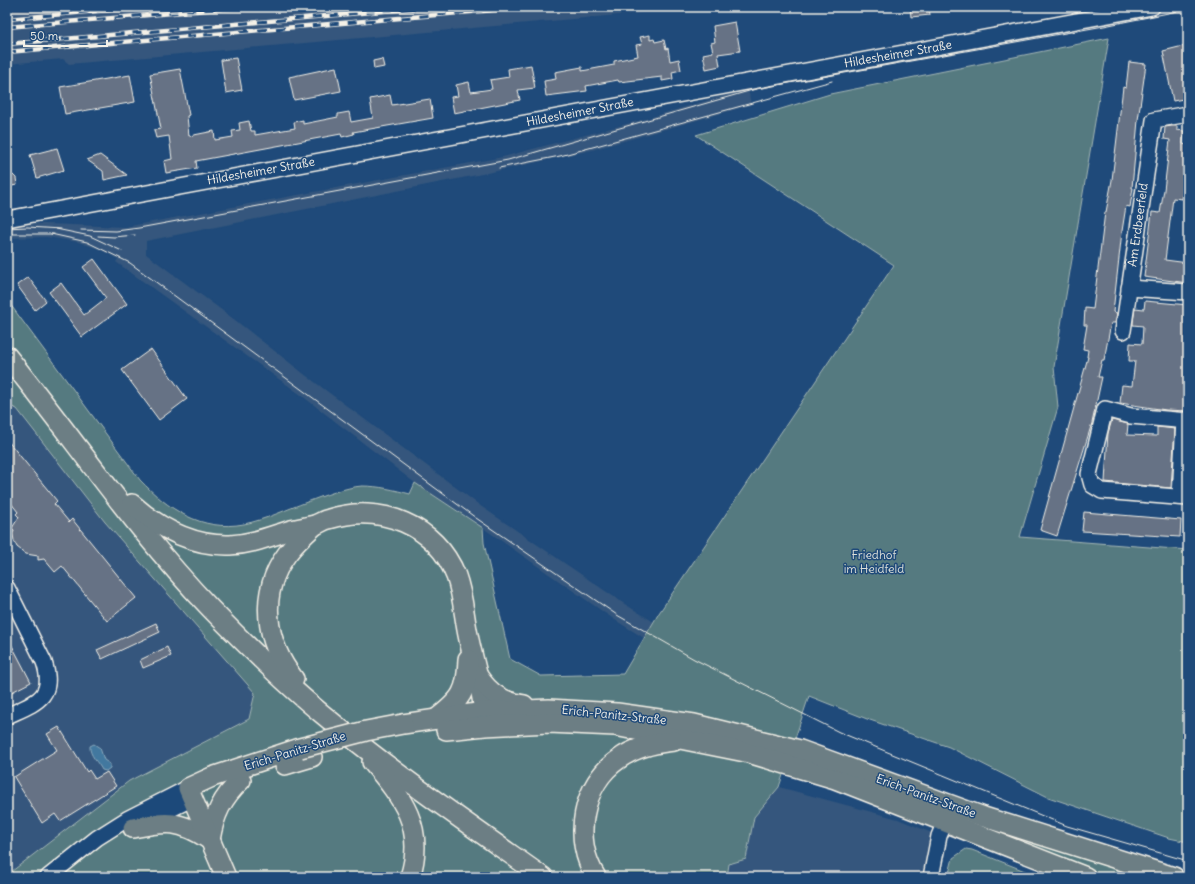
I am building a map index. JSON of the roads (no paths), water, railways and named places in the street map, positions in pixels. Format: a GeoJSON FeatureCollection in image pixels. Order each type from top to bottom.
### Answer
{"type":"FeatureCollection","features":[{"type":"Feature","properties":{"kind":"main road"},"geometry":{"type":"LineString","coordinates":[[7,356],[155,546],[212,609],[284,680],[320,713],[394,770],[543,877]]}},
{"type":"Feature","properties":{"kind":"main road"},"geometry":{"type":"LineString","coordinates":[[97,472],[147,517],[163,528],[196,540],[229,545],[246,543],[315,525],[329,519],[353,514],[373,513],[393,517],[409,524],[425,534],[449,561],[456,577],[462,598],[468,635],[478,675],[484,719]]}},
{"type":"Feature","properties":{"kind":"main road"},"geometry":{"type":"LineString","coordinates":[[315,525],[287,554],[276,572],[270,594],[269,616],[271,636],[278,655],[320,713]]}},
{"type":"Feature","properties":{"kind":"main road"},"geometry":{"type":"LineString","coordinates":[[436,719],[459,700],[464,690],[468,676],[468,635]]}},
{"type":"Feature","properties":{"kind":"main road"},"geometry":{"type":"LineString","coordinates":[[478,675],[490,692],[501,699],[514,704],[549,709]]}},
{"type":"Feature","properties":{"kind":"main road","name":"Erich-Panitz-Straße"},"geometry":{"type":"LineString","coordinates":[[408,729],[549,709],[617,713],[694,724],[749,737],[840,764],[1086,877]]}},
{"type":"Feature","properties":{"kind":"main road","name":"Erich-Panitz-Straße"},"geometry":{"type":"LineString","coordinates":[[191,793],[212,777],[306,753],[369,742],[436,719],[484,719],[615,726],[745,752],[795,766],[899,803],[948,814],[1006,824],[1174,877]]}},
{"type":"Feature","properties":{"kind":"main road"},"geometry":{"type":"LineString","coordinates":[[354,739],[405,805],[412,822],[416,842],[410,877]]}},
{"type":"Feature","properties":{"kind":"main road"},"geometry":{"type":"LineString","coordinates":[[596,877],[585,851],[583,831],[585,810],[594,788],[618,759],[639,748],[664,742],[690,740]]}},
{"type":"Feature","properties":{"kind":"main road","name":"Erich-Panitz-Straße"},"geometry":{"type":"LineString","coordinates":[[191,793],[215,788],[241,780],[306,753]]}},
{"type":"Feature","properties":{"kind":"main road"},"geometry":{"type":"LineString","coordinates":[[210,840],[213,821],[220,805],[229,792],[241,780]]}},
{"type":"Feature","properties":{"kind":"main road"},"geometry":{"type":"LineString","coordinates":[[191,793],[226,877]]}},
{"type":"Feature","properties":{"kind":"main road"},"geometry":{"type":"LineString","coordinates":[[133,828],[162,822],[178,824],[193,829],[210,840]]}},
{"type":"Feature","properties":{"kind":"street","name":"Hildesheimer Straße"},"geometry":{"type":"LineString","coordinates":[[7,218],[1152,7]]}},
{"type":"Feature","properties":{"kind":"street","name":"Am Erdbeerfeld"},"geometry":{"type":"LineString","coordinates":[[1123,331],[1154,120],[1188,114]]}},
{"type":"Feature","properties":{"kind":"street"},"geometry":{"type":"LineString","coordinates":[[1129,288],[1188,292]]}},
{"type":"Feature","properties":{"kind":"street"},"geometry":{"type":"LineString","coordinates":[[1105,409],[1131,416],[1186,420],[1184,498],[1102,491],[1092,485],[1089,474],[1105,409]]}},
{"type":"Feature","properties":{"kind":"street"},"geometry":{"type":"LineString","coordinates":[[7,588],[44,662],[48,675],[48,684],[45,693],[38,702],[7,716]]}},
{"type":"Feature","properties":{"kind":"street","name":"Erich-Panitz-Straße"},"geometry":{"type":"LineString","coordinates":[[63,866],[133,828],[191,793]]}},
{"type":"Feature","properties":{"kind":"street","name":"Erich-Panitz-Straße"},"geometry":{"type":"LineString","coordinates":[[48,877],[97,838],[121,823],[191,793]]}},
{"type":"Feature","properties":{"kind":"street"},"geometry":{"type":"LineString","coordinates":[[931,877],[939,836],[948,814]]}},
{"type":"Feature","properties":{"kind":"tram line"},"geometry":{"type":"LineString","coordinates":[[81,230],[116,231],[139,228],[508,160],[756,89],[1104,26],[1188,9]]}},
{"type":"Feature","properties":{"kind":"tram line"},"geometry":{"type":"LineString","coordinates":[[499,168],[560,156],[832,81]]}},
{"type":"Feature","properties":{"kind":"tram line"},"geometry":{"type":"LineString","coordinates":[[7,228],[27,227],[61,229]]}},
{"type":"Feature","properties":{"kind":"tram line"},"geometry":{"type":"LineString","coordinates":[[56,229],[90,236],[122,251]]}},
{"type":"Feature","properties":{"kind":"tram line"},"geometry":{"type":"LineString","coordinates":[[8,234],[54,234]]}},
{"type":"Feature","properties":{"kind":"tram line"},"geometry":{"type":"LineString","coordinates":[[51,234],[87,242],[130,263],[476,518],[617,615],[694,659],[839,732],[1067,826],[1188,861]]}},
{"type":"Feature","properties":{"kind":"tram line"},"geometry":{"type":"LineString","coordinates":[[98,236],[114,237],[135,235]]}},
{"type":"Feature","properties":{"kind":"railway"},"geometry":{"type":"LineString","coordinates":[[7,19],[143,7]]}},
{"type":"Feature","properties":{"kind":"railway"},"geometry":{"type":"LineString","coordinates":[[7,27],[243,7]]}},
{"type":"Feature","properties":{"kind":"railway"},"geometry":{"type":"LineString","coordinates":[[7,44],[429,7]]}},
{"type":"Feature","properties":{"kind":"railway"},"geometry":{"type":"LineString","coordinates":[[7,52],[528,7]]}},
{"type":"Feature","properties":{"kind":"park label","name":"Friedhof im Heidfeld"},"geometry":{"type":"Point","coordinates":[874,562]}}]}
